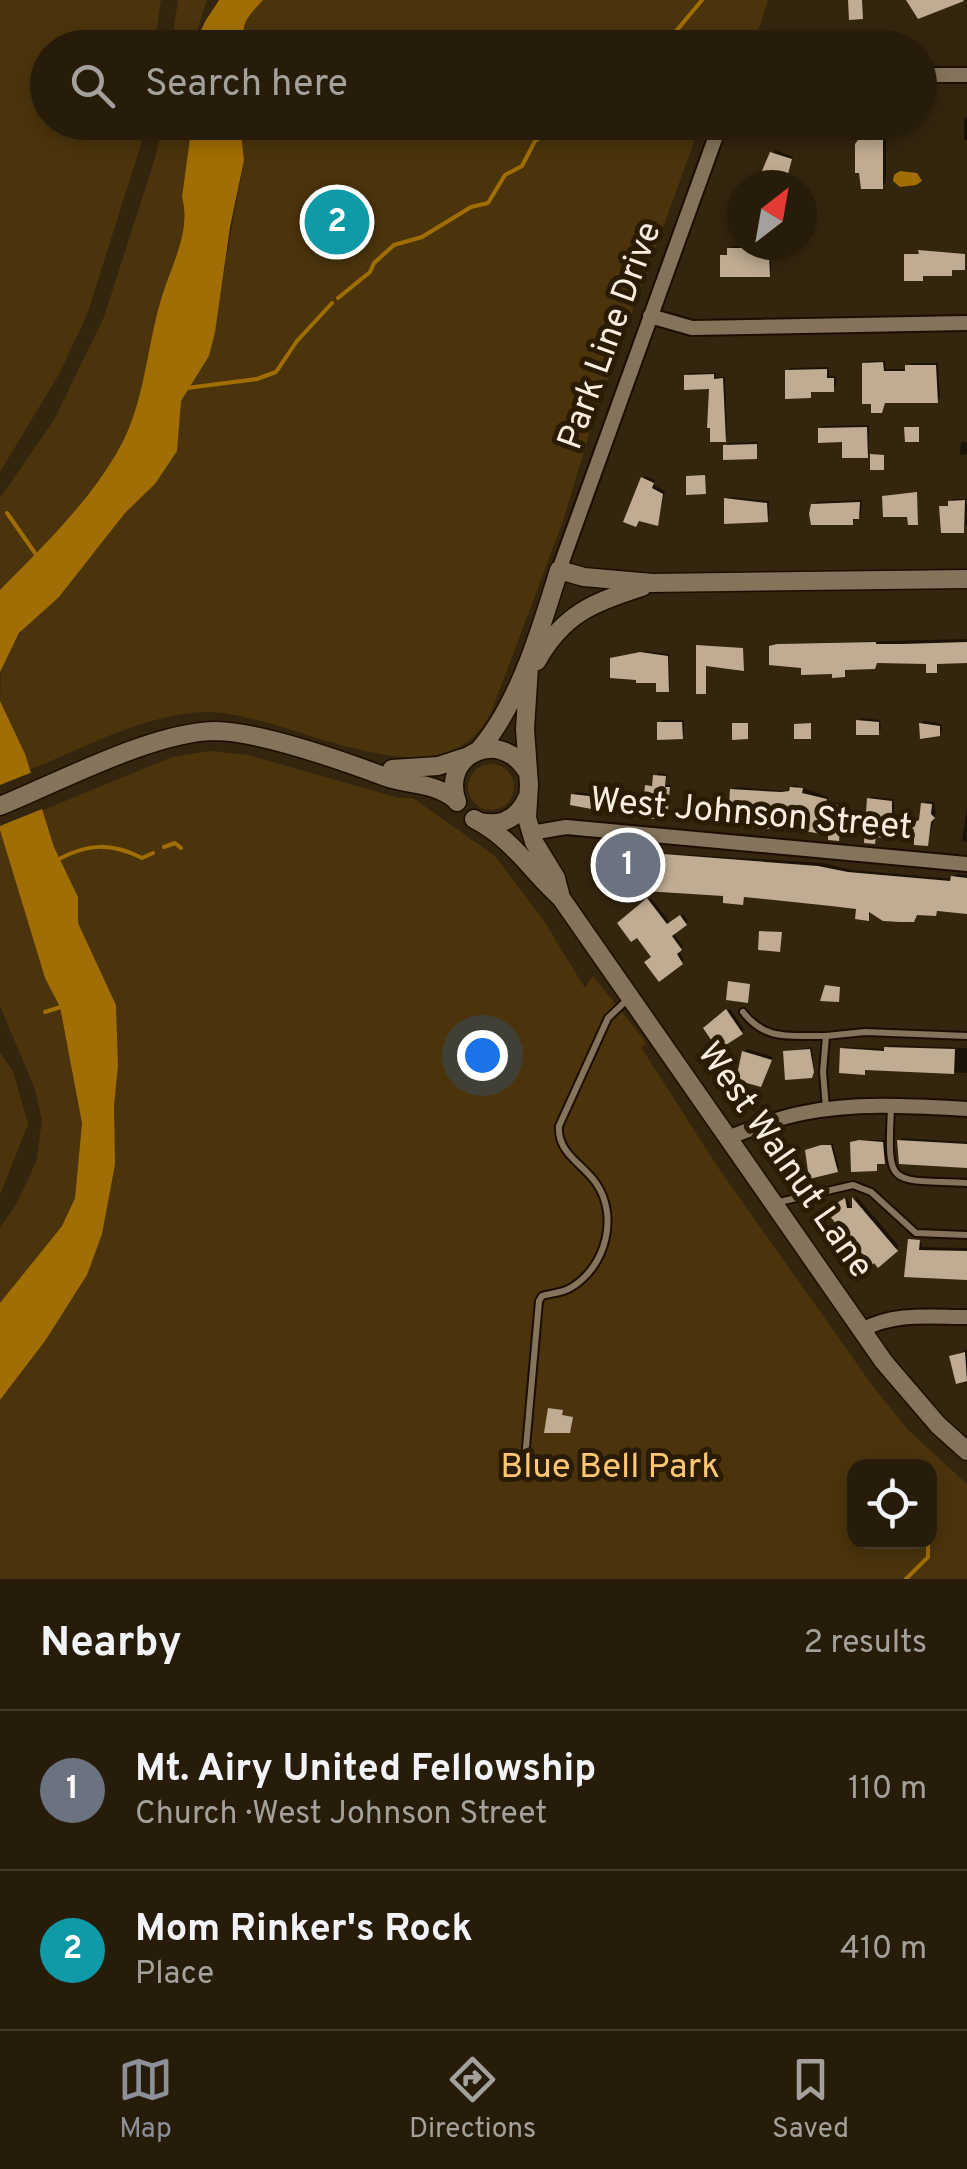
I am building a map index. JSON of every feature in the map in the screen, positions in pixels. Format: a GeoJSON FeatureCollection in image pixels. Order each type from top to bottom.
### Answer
{"type":"FeatureCollection","features":[{"type":"Feature","properties":{"kind":"street"},"geometry":{"type":"LineString","coordinates":[[937,76],[967,75]]}},
{"type":"Feature","properties":{"kind":"street","name":"Park Line Drive"},"geometry":{"type":"LineString","coordinates":[[559,570],[714,140]]}},
{"type":"Feature","properties":{"kind":"street"},"geometry":{"type":"LineString","coordinates":[[650,316],[692,328],[967,324]]}},
{"type":"Feature","properties":{"kind":"street"},"geometry":{"type":"LineString","coordinates":[[457,801],[454,779],[460,765],[500,723],[530,662],[559,570],[584,577],[652,583],[967,578]]}},
{"type":"Feature","properties":{"kind":"street"},"geometry":{"type":"LineString","coordinates":[[528,690],[545,648],[577,613],[606,597],[652,583]]}},
{"type":"Feature","properties":{"kind":"street"},"geometry":{"type":"LineString","coordinates":[[0,806],[162,740],[198,732],[229,732],[438,788],[474,819],[490,824],[506,821],[520,812],[528,798],[524,729],[530,662]]}},
{"type":"Feature","properties":{"kind":"street"},"geometry":{"type":"LineString","coordinates":[[367,768],[404,770],[438,766],[496,748],[512,754],[528,773]]}},
{"type":"Feature","properties":{"kind":"street","name":"West Walnut Lane"},"geometry":{"type":"LineString","coordinates":[[528,798],[530,833],[556,878],[561,898]]}},
{"type":"Feature","properties":{"kind":"street","name":"West Walnut Lane"},"geometry":{"type":"LineString","coordinates":[[474,819],[508,841],[538,878],[561,898],[862,1330],[916,1401],[967,1450]]}},
{"type":"Feature","properties":{"kind":"street","name":"West Johnson Street"},"geometry":{"type":"LineString","coordinates":[[530,833],[566,828],[967,864]]}},
{"type":"Feature","properties":{"kind":"street"},"geometry":{"type":"LineString","coordinates":[[728,1138],[785,1117],[826,1110],[892,1106],[967,1109]]}},
{"type":"Feature","properties":{"kind":"street"},"geometry":{"type":"LineString","coordinates":[[862,1330],[905,1316],[967,1317]]}},
{"type":"Feature","properties":{"kind":"lane"},"geometry":{"type":"LineString","coordinates":[[524,1470],[539,1301],[542,1296],[571,1288],[582,1280],[600,1257],[608,1230],[606,1202],[589,1174],[562,1145],[559,1126],[608,1018],[630,997]]}},
{"type":"Feature","properties":{"kind":"lane"},"geometry":{"type":"LineString","coordinates":[[743,1012],[760,1031],[772,1035],[865,1032],[967,1036]]}},
{"type":"Feature","properties":{"kind":"lane"},"geometry":{"type":"LineString","coordinates":[[826,1036],[826,1110]]}},
{"type":"Feature","properties":{"kind":"lane"},"geometry":{"type":"LineString","coordinates":[[892,1106],[891,1170],[911,1180],[967,1183]]}},
{"type":"Feature","properties":{"kind":"lane"},"geometry":{"type":"LineString","coordinates":[[774,1204],[853,1185],[871,1192],[916,1233],[967,1235]]}},
{"type":"Feature","properties":{"kind":"green space"},"geometry":{"type":"Polygon","coordinates":[[[0,0],[161,0],[157,30],[30,30],[30,140],[142,140],[87,315],[59,374],[0,472],[0,0]]]}},
{"type":"Feature","properties":{"kind":"green space"},"geometry":{"type":"Polygon","coordinates":[[[178,0],[207,0],[197,30],[174,30],[178,0]]]}},
{"type":"Feature","properties":{"kind":"green space"},"geometry":{"type":"Polygon","coordinates":[[[263,0],[768,0],[758,30],[244,30],[263,0]]]}},
{"type":"Feature","properties":{"kind":"green space"},"geometry":{"type":"Polygon","coordinates":[[[159,140],[190,140],[180,246],[158,311],[133,418],[102,477],[52,537],[0,590],[0,498],[54,420],[104,317],[159,140]]]}},
{"type":"Feature","properties":{"kind":"green space"},"geometry":{"type":"Polygon","coordinates":[[[242,140],[695,140],[598,405],[563,521],[492,710],[469,741],[437,755],[400,757],[359,750],[236,715],[203,712],[136,726],[29,770],[0,701],[1,664],[28,621],[59,597],[125,513],[155,484],[181,401],[209,356],[244,160],[242,140]]]}},
{"type":"Feature","properties":{"kind":"green space","name":"Blue Bell Park"},"geometry":{"type":"Polygon","coordinates":[[[211,751],[248,755],[399,798],[413,798],[495,856],[542,918],[585,988],[593,976],[642,1037],[646,1044],[641,1047],[717,1166],[872,1385],[907,1429],[967,1484],[967,1579],[0,1579],[0,1400],[45,1341],[87,1275],[118,1065],[116,1005],[78,923],[78,897],[54,847],[43,810],[172,757],[211,751]]]}},
{"type":"Feature","properties":{"kind":"green space"},"geometry":{"type":"Polygon","coordinates":[[[491,764],[507,771],[514,787],[507,803],[491,810],[475,803],[468,787],[475,771],[491,764]]]}},
{"type":"Feature","properties":{"kind":"green space"},"geometry":{"type":"Polygon","coordinates":[[[0,830],[45,978],[60,1007],[82,1123],[75,1198],[62,1226],[0,1303],[0,1228],[36,1162],[42,1121],[35,1089],[0,1006],[0,830]]]}},
{"type":"Feature","properties":{"kind":"green space"},"geometry":{"type":"Polygon","coordinates":[[[0,1053],[13,1071],[28,1124],[0,1195],[0,1053]]]}},
{"type":"Feature","properties":{"kind":"shaded area"},"geometry":{"type":"Polygon","coordinates":[[[219,0],[263,0],[243,30],[202,28],[219,0]]]}},
{"type":"Feature","properties":{"kind":"shaded area"},"geometry":{"type":"Polygon","coordinates":[[[190,140],[242,140],[244,160],[215,332],[209,356],[181,401],[177,451],[155,484],[125,513],[59,597],[19,633],[0,672],[0,590],[86,498],[114,457],[133,418],[158,311],[183,234],[182,197],[190,140]]]}},
{"type":"Feature","properties":{"kind":"shaded area"},"geometry":{"type":"Polygon","coordinates":[[[900,171],[917,173],[922,181],[900,187],[893,181],[900,171]]]}},
{"type":"Feature","properties":{"kind":"shaded area"},"geometry":{"type":"Polygon","coordinates":[[[0,701],[25,754],[54,847],[78,897],[78,923],[116,1005],[118,1065],[115,1164],[102,1234],[87,1275],[45,1341],[0,1400],[0,1303],[62,1226],[75,1198],[82,1123],[60,1007],[45,978],[0,830],[0,701]]]}},
{"type":"Feature","properties":{"kind":"pier"},"geometry":{"type":"Polygon","coordinates":[[[35,771],[47,807],[0,826],[0,785],[35,771]]]}},
{"type":"Feature","properties":{"kind":"building"},"geometry":{"type":"Polygon","coordinates":[[[848,0],[862,0],[863,19],[849,20],[848,0]]]}},
{"type":"Feature","properties":{"kind":"building"},"geometry":{"type":"Polygon","coordinates":[[[906,0],[963,0],[964,1],[918,19],[906,0]]]}},
{"type":"Feature","properties":{"kind":"building"},"geometry":{"type":"Polygon","coordinates":[[[858,140],[883,140],[883,189],[861,189],[859,173],[855,173],[858,140]]]}},
{"type":"Feature","properties":{"kind":"building"},"geometry":{"type":"Polygon","coordinates":[[[770,152],[792,159],[789,170],[762,170],[770,152]]]}},
{"type":"Feature","properties":{"kind":"building"},"geometry":{"type":"Polygon","coordinates":[[[918,250],[965,254],[965,270],[952,270],[952,276],[923,276],[923,281],[904,281],[904,254],[919,254],[918,250]]]}},
{"type":"Feature","properties":{"kind":"building"},"geometry":{"type":"Polygon","coordinates":[[[720,255],[727,255],[727,260],[769,260],[770,277],[720,277],[720,255]]]}},
{"type":"Feature","properties":{"kind":"building"},"geometry":{"type":"Polygon","coordinates":[[[883,362],[884,371],[905,371],[905,365],[936,365],[938,403],[885,403],[882,413],[871,413],[871,404],[862,404],[862,363],[883,362]]]}},
{"type":"Feature","properties":{"kind":"building"},"geometry":{"type":"Polygon","coordinates":[[[827,369],[827,378],[834,378],[834,392],[811,392],[811,398],[785,399],[785,370],[827,369]]]}},
{"type":"Feature","properties":{"kind":"building"},"geometry":{"type":"Polygon","coordinates":[[[714,374],[714,379],[723,378],[726,442],[710,442],[709,389],[684,390],[684,375],[714,374]]]}},
{"type":"Feature","properties":{"kind":"building"},"geometry":{"type":"Polygon","coordinates":[[[867,427],[868,458],[842,458],[842,442],[818,443],[818,428],[867,427]]]}},
{"type":"Feature","properties":{"kind":"building"},"geometry":{"type":"Polygon","coordinates":[[[904,427],[919,427],[919,442],[905,442],[904,427]]]}},
{"type":"Feature","properties":{"kind":"building"},"geometry":{"type":"Polygon","coordinates":[[[757,444],[757,459],[723,460],[723,445],[757,444]]]}},
{"type":"Feature","properties":{"kind":"building"},"geometry":{"type":"Polygon","coordinates":[[[870,454],[884,455],[884,470],[870,470],[870,454]]]}},
{"type":"Feature","properties":{"kind":"building"},"geometry":{"type":"Polygon","coordinates":[[[705,475],[706,494],[686,495],[686,476],[705,475]]]}},
{"type":"Feature","properties":{"kind":"building"},"geometry":{"type":"Polygon","coordinates":[[[641,477],[654,483],[652,488],[663,494],[658,526],[639,521],[636,527],[623,522],[641,477]]]}},
{"type":"Feature","properties":{"kind":"building"},"geometry":{"type":"Polygon","coordinates":[[[917,492],[918,525],[908,525],[907,517],[883,517],[882,496],[917,492]]]}},
{"type":"Feature","properties":{"kind":"building"},"geometry":{"type":"Polygon","coordinates":[[[724,498],[767,503],[768,522],[724,524],[724,498]]]}},
{"type":"Feature","properties":{"kind":"building"},"geometry":{"type":"Polygon","coordinates":[[[965,500],[964,533],[941,533],[939,506],[965,500]]]}},
{"type":"Feature","properties":{"kind":"building"},"geometry":{"type":"Polygon","coordinates":[[[860,502],[859,519],[853,519],[853,525],[811,525],[811,504],[860,502]]]}},
{"type":"Feature","properties":{"kind":"building"},"geometry":{"type":"Polygon","coordinates":[[[967,642],[967,663],[937,664],[937,673],[926,673],[926,664],[877,663],[875,669],[845,670],[845,677],[832,678],[832,674],[801,675],[801,668],[769,665],[769,646],[777,644],[967,642]]]}},
{"type":"Feature","properties":{"kind":"building"},"geometry":{"type":"Polygon","coordinates":[[[696,645],[743,648],[744,671],[706,666],[706,694],[696,694],[696,645]]]}},
{"type":"Feature","properties":{"kind":"building"},"geometry":{"type":"Polygon","coordinates":[[[640,652],[668,656],[669,692],[656,692],[656,683],[610,678],[610,658],[640,652]]]}},
{"type":"Feature","properties":{"kind":"building"},"geometry":{"type":"Polygon","coordinates":[[[856,720],[879,722],[879,735],[856,735],[856,720]]]}},
{"type":"Feature","properties":{"kind":"building"},"geometry":{"type":"Polygon","coordinates":[[[657,722],[682,722],[683,739],[657,740],[657,722]]]}},
{"type":"Feature","properties":{"kind":"building"},"geometry":{"type":"Polygon","coordinates":[[[732,723],[748,723],[748,739],[732,740],[732,723]]]}},
{"type":"Feature","properties":{"kind":"building"},"geometry":{"type":"Polygon","coordinates":[[[811,723],[811,739],[794,739],[794,724],[811,723]]]}},
{"type":"Feature","properties":{"kind":"building"},"geometry":{"type":"Polygon","coordinates":[[[919,723],[940,726],[940,736],[920,739],[919,723]]]}},
{"type":"Feature","properties":{"kind":"building"},"geometry":{"type":"Polygon","coordinates":[[[653,775],[666,776],[665,787],[670,787],[667,820],[642,818],[645,785],[652,786],[653,775]]]}},
{"type":"Feature","properties":{"kind":"building"},"geometry":{"type":"Polygon","coordinates":[[[790,787],[803,788],[802,793],[827,799],[826,804],[842,805],[839,841],[804,831],[728,826],[730,789],[781,792],[789,791],[790,787]]]}},
{"type":"Feature","properties":{"kind":"building"},"geometry":{"type":"Polygon","coordinates":[[[571,794],[598,797],[597,810],[570,805],[571,794]]]}},
{"type":"Feature","properties":{"kind":"building"},"geometry":{"type":"Polygon","coordinates":[[[867,798],[892,801],[892,839],[876,837],[875,844],[864,843],[867,798]]]}},
{"type":"Feature","properties":{"kind":"building"},"geometry":{"type":"Polygon","coordinates":[[[921,803],[932,804],[931,814],[935,818],[928,846],[914,845],[910,825],[919,820],[921,803]]]}},
{"type":"Feature","properties":{"kind":"building"},"geometry":{"type":"Polygon","coordinates":[[[621,853],[950,881],[951,876],[967,878],[967,914],[937,911],[936,916],[917,915],[914,922],[900,922],[883,921],[869,912],[869,921],[855,919],[856,909],[744,897],[743,905],[723,903],[723,896],[613,889],[621,853]]]}},
{"type":"Feature","properties":{"kind":"building"},"geometry":{"type":"Polygon","coordinates":[[[647,898],[667,924],[680,915],[687,925],[672,936],[682,950],[677,954],[683,964],[659,982],[644,962],[651,957],[637,938],[631,942],[617,923],[647,898]]]}},
{"type":"Feature","properties":{"kind":"building"},"geometry":{"type":"Polygon","coordinates":[[[759,931],[782,932],[780,952],[758,950],[759,931]]]}},
{"type":"Feature","properties":{"kind":"building"},"geometry":{"type":"Polygon","coordinates":[[[728,981],[750,984],[748,1003],[726,1000],[728,981]]]}},
{"type":"Feature","properties":{"kind":"building"},"geometry":{"type":"Polygon","coordinates":[[[825,985],[840,987],[839,1002],[820,1001],[825,985]]]}},
{"type":"Feature","properties":{"kind":"building"},"geometry":{"type":"Polygon","coordinates":[[[726,1009],[743,1034],[718,1050],[703,1028],[726,1009]]]}},
{"type":"Feature","properties":{"kind":"building"},"geometry":{"type":"Polygon","coordinates":[[[884,1047],[955,1049],[954,1074],[865,1070],[865,1075],[839,1073],[840,1048],[884,1051],[884,1047]]]}},
{"type":"Feature","properties":{"kind":"building"},"geometry":{"type":"Polygon","coordinates":[[[810,1049],[812,1078],[785,1080],[783,1051],[810,1049]]]}},
{"type":"Feature","properties":{"kind":"building"},"geometry":{"type":"Polygon","coordinates":[[[742,1051],[772,1060],[761,1087],[736,1080],[742,1051]]]}},
{"type":"Feature","properties":{"kind":"building"},"geometry":{"type":"Polygon","coordinates":[[[897,1140],[967,1144],[967,1168],[899,1164],[897,1140]]]}},
{"type":"Feature","properties":{"kind":"building"},"geometry":{"type":"Polygon","coordinates":[[[850,1142],[883,1142],[885,1164],[877,1164],[877,1171],[851,1172],[850,1142]]]}},
{"type":"Feature","properties":{"kind":"building"},"geometry":{"type":"Polygon","coordinates":[[[831,1145],[838,1172],[809,1179],[805,1150],[831,1145]]]}},
{"type":"Feature","properties":{"kind":"building"},"geometry":{"type":"Polygon","coordinates":[[[852,1197],[898,1251],[878,1268],[827,1213],[845,1198],[847,1208],[852,1208],[852,1197]]]}},
{"type":"Feature","properties":{"kind":"building"},"geometry":{"type":"Polygon","coordinates":[[[908,1239],[920,1240],[919,1250],[967,1251],[967,1280],[904,1277],[908,1239]]]}},
{"type":"Feature","properties":{"kind":"building"},"geometry":{"type":"Polygon","coordinates":[[[965,1352],[967,1381],[956,1384],[949,1356],[965,1352]]]}},
{"type":"Feature","properties":{"kind":"building"},"geometry":{"type":"Polygon","coordinates":[[[548,1408],[563,1410],[562,1415],[573,1417],[570,1433],[544,1433],[548,1408]]]}},
{"type":"Feature","properties":{"kind":"waterway"},"geometry":{"type":"LineString","coordinates":[[677,30],[702,0]]}},
{"type":"Feature","properties":{"kind":"waterway"},"geometry":{"type":"LineString","coordinates":[[338,298],[370,272],[394,245],[422,237],[471,207],[488,203],[505,175],[522,166],[537,140]]}},
{"type":"Feature","properties":{"kind":"waterway"},"geometry":{"type":"LineString","coordinates":[[187,388],[257,379],[276,372],[297,341],[332,303]]}},
{"type":"Feature","properties":{"kind":"waterway"},"geometry":{"type":"LineString","coordinates":[[7,513],[35,553]]}},
{"type":"Feature","properties":{"kind":"waterway"},"geometry":{"type":"LineString","coordinates":[[164,847],[175,843],[181,848]]}},
{"type":"Feature","properties":{"kind":"waterway"},"geometry":{"type":"LineString","coordinates":[[59,859],[100,847],[142,858],[153,853]]}},
{"type":"Feature","properties":{"kind":"waterway"},"geometry":{"type":"LineString","coordinates":[[45,1012],[64,1006]]}},
{"type":"Feature","properties":{"kind":"waterway"},"geometry":{"type":"LineString","coordinates":[[906,1579],[928,1557],[928,1549]]}},
{"type":"Feature","properties":{"kind":"place","name":"Mom Rinker's Rock"},"geometry":{"type":"Point","coordinates":[337,222]}},
{"type":"Feature","properties":{"kind":"place","name":"Mt. Airy United Fellowship"},"geometry":{"type":"Point","coordinates":[628,865]}}]}
